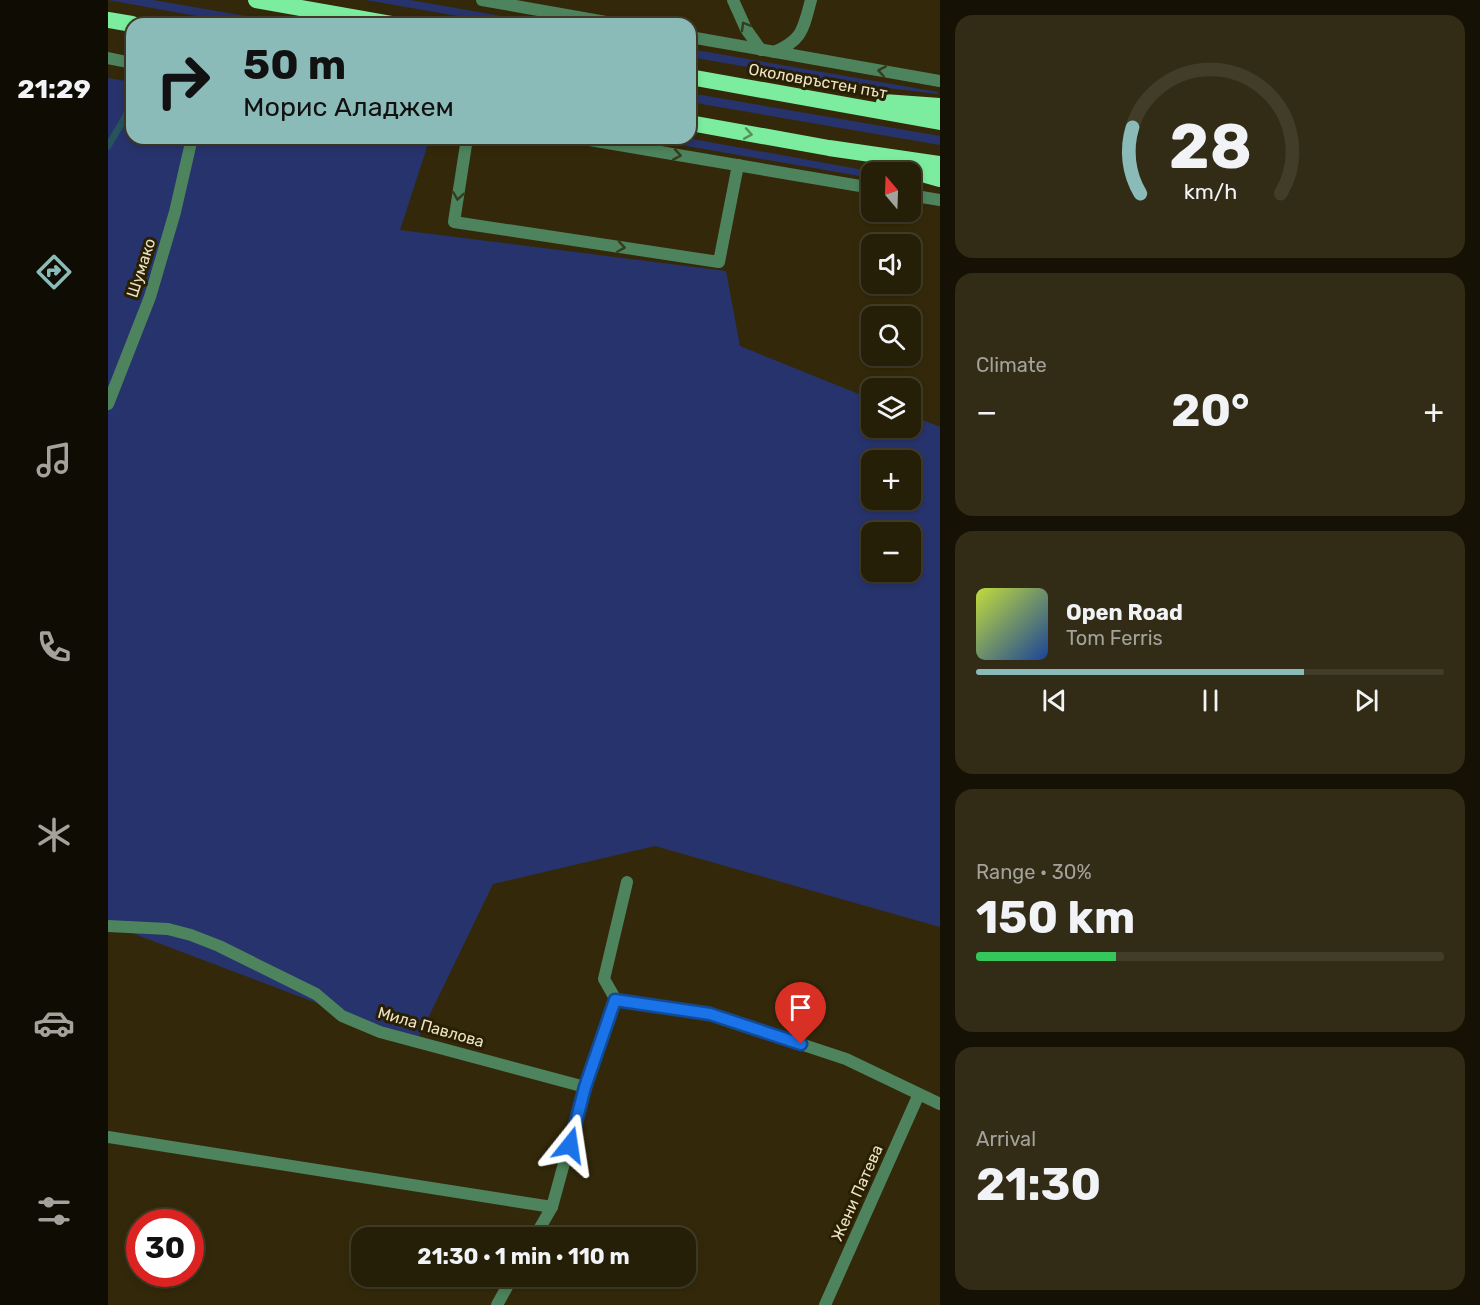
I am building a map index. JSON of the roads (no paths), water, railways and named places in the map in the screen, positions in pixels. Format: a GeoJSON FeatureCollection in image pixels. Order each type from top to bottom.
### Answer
{"type":"FeatureCollection","features":[{"type":"Feature","properties":{"kind":"highway"},"geometry":{"type":"LineString","coordinates":[[256,0],[357,18]]}},
{"type":"Feature","properties":{"kind":"highway"},"geometry":{"type":"LineString","coordinates":[[108,20],[126,23]]}},
{"type":"Feature","properties":{"kind":"highway","name":"Околовръстен път"},"geometry":{"type":"LineString","coordinates":[[696,78],[940,122]]}},
{"type":"Feature","properties":{"kind":"highway"},"geometry":{"type":"LineString","coordinates":[[811,98],[940,106]]}},
{"type":"Feature","properties":{"kind":"highway"},"geometry":{"type":"LineString","coordinates":[[696,124],[829,148],[940,164]]}},
{"type":"Feature","properties":{"kind":"highway"},"geometry":{"type":"LineString","coordinates":[[829,148],[940,180]]}},
{"type":"Feature","properties":{"kind":"street"},"geometry":{"type":"LineString","coordinates":[[482,0],[583,18]]}},
{"type":"Feature","properties":{"kind":"street"},"geometry":{"type":"LineString","coordinates":[[733,0],[746,29],[768,51]]}},
{"type":"Feature","properties":{"kind":"street"},"geometry":{"type":"LineString","coordinates":[[768,51],[791,45],[802,33],[811,0]]}},
{"type":"Feature","properties":{"kind":"street"},"geometry":{"type":"LineString","coordinates":[[696,38],[940,81]]}},
{"type":"Feature","properties":{"kind":"street"},"geometry":{"type":"LineString","coordinates":[[108,58],[126,62]]}},
{"type":"Feature","properties":{"kind":"street","name":"Шумако"},"geometry":{"type":"LineString","coordinates":[[108,404],[150,297],[175,212],[191,144]]}},
{"type":"Feature","properties":{"kind":"street"},"geometry":{"type":"LineString","coordinates":[[466,144],[454,222],[719,262],[738,165]]}},
{"type":"Feature","properties":{"kind":"street"},"geometry":{"type":"LineString","coordinates":[[614,144],[861,186]]}},
{"type":"Feature","properties":{"kind":"street"},"geometry":{"type":"LineString","coordinates":[[921,197],[940,200]]}},
{"type":"Feature","properties":{"kind":"street"},"geometry":{"type":"LineString","coordinates":[[540,1227],[552,1207],[585,1087],[615,1000],[604,979],[627,882]]}},
{"type":"Feature","properties":{"kind":"street","name":"Мила Павлова"},"geometry":{"type":"LineString","coordinates":[[108,926],[168,929],[191,935],[316,994],[342,1016],[380,1032],[585,1087]]}},
{"type":"Feature","properties":{"kind":"street"},"geometry":{"type":"LineString","coordinates":[[615,1000],[710,1014],[846,1059],[940,1104]]}},
{"type":"Feature","properties":{"kind":"street","name":"Жени Патева"},"geometry":{"type":"LineString","coordinates":[[825,1305],[919,1094]]}},
{"type":"Feature","properties":{"kind":"street"},"geometry":{"type":"LineString","coordinates":[[108,1137],[552,1207]]}},
{"type":"Feature","properties":{"kind":"street"},"geometry":{"type":"LineString","coordinates":[[497,1305],[507,1287]]}},
{"type":"Feature","properties":{"kind":"waterway"},"geometry":{"type":"LineString","coordinates":[[108,146],[126,116]]}}]}
